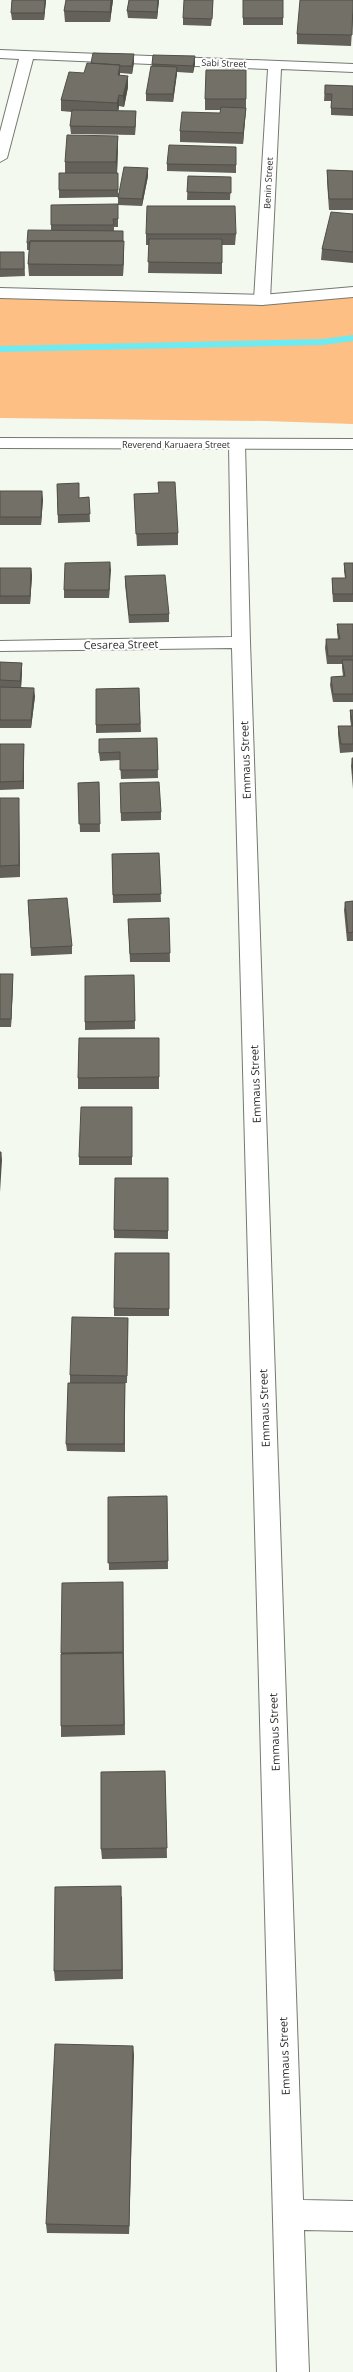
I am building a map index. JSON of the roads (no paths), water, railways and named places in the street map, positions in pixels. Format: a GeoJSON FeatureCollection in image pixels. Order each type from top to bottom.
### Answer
{"type":"FeatureCollection","features":[{"type":"Feature","properties":{"kind":"street","name":"Sabi Street"},"geometry":{"type":"LineString","coordinates":[[0,54],[353,68]]}},
{"type":"Feature","properties":{"kind":"street"},"geometry":{"type":"LineString","coordinates":[[0,158],[27,55]]}},
{"type":"Feature","properties":{"kind":"street","name":"Benin Street"},"geometry":{"type":"LineString","coordinates":[[262,300],[275,65]]}},
{"type":"Feature","properties":{"kind":"street"},"geometry":{"type":"LineString","coordinates":[[0,293],[262,300],[353,292]]}},
{"type":"Feature","properties":{"kind":"street","name":"Reverend Karuaera Street"},"geometry":{"type":"LineString","coordinates":[[0,443],[353,444]]}},
{"type":"Feature","properties":{"kind":"street","name":"Emmaus Street"},"geometry":{"type":"LineString","coordinates":[[237,444],[241,642],[293,2372]]}},
{"type":"Feature","properties":{"kind":"street","name":"Cesarea Street"},"geometry":{"type":"LineString","coordinates":[[0,646],[241,642]]}},
{"type":"Feature","properties":{"kind":"street"},"geometry":{"type":"LineString","coordinates":[[289,2215],[353,2216]]}},
{"type":"Feature","properties":{"kind":"waterway"},"geometry":{"type":"LineString","coordinates":[[0,349],[323,342],[353,338]]}}]}
